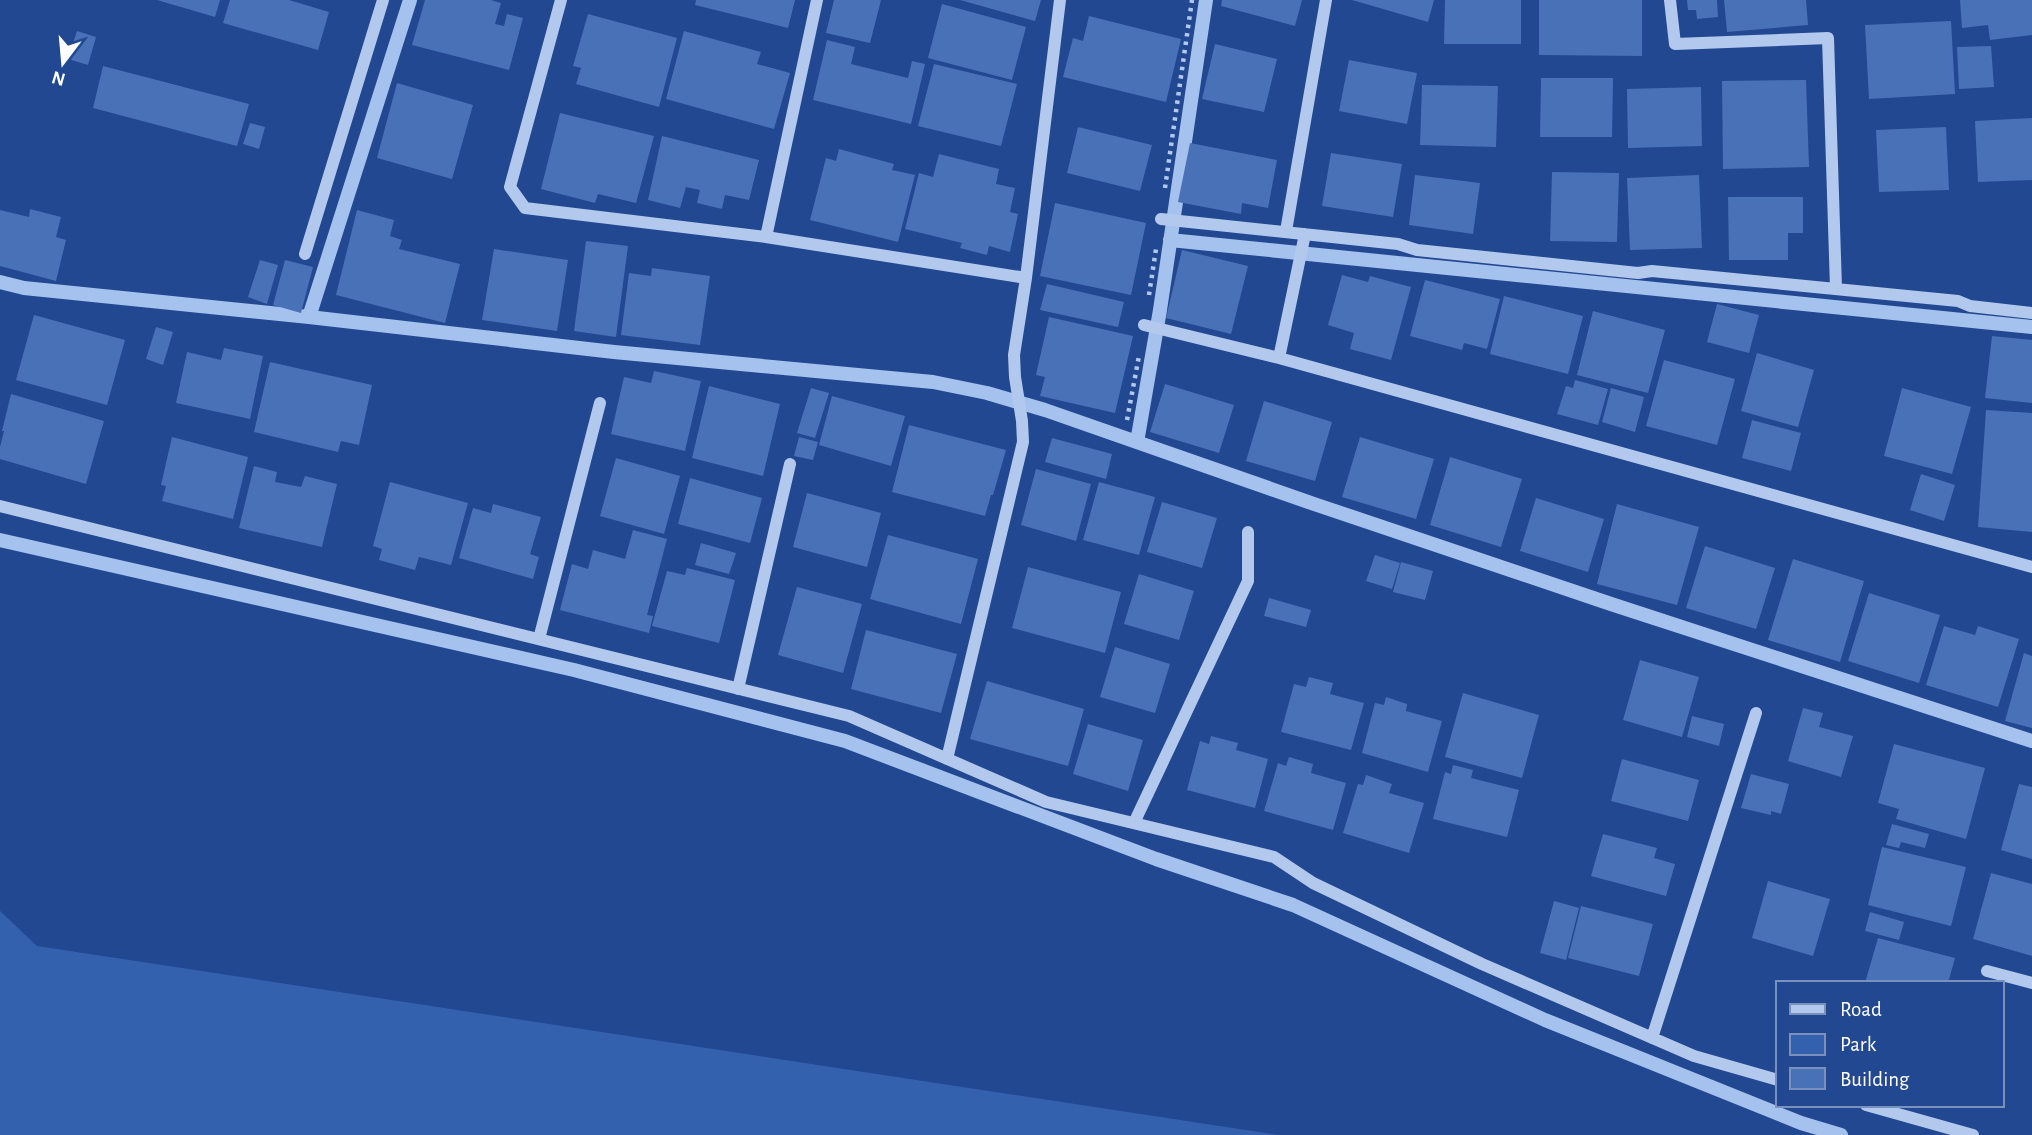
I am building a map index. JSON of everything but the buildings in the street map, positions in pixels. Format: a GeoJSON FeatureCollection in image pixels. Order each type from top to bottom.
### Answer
{"type":"FeatureCollection","features":[{"type":"Feature","properties":{"kind":"street"},"geometry":{"type":"LineString","coordinates":[[305,254],[383,0]]}},
{"type":"Feature","properties":{"kind":"street"},"geometry":{"type":"LineString","coordinates":[[561,0],[510,187],[524,208],[766,237],[1026,278]]}},
{"type":"Feature","properties":{"kind":"street"},"geometry":{"type":"LineString","coordinates":[[766,237],[817,0]]}},
{"type":"Feature","properties":{"kind":"street"},"geometry":{"type":"LineString","coordinates":[[947,759],[1023,442],[1014,355],[1060,0]]}},
{"type":"Feature","properties":{"kind":"street"},"geometry":{"type":"LineString","coordinates":[[1286,231],[1326,0]]}},
{"type":"Feature","properties":{"kind":"street"},"geometry":{"type":"LineString","coordinates":[[1670,0],[1675,44],[1828,38],[1836,288]]}},
{"type":"Feature","properties":{"kind":"street"},"geometry":{"type":"LineString","coordinates":[[1170,220],[1286,231],[1304,239],[1398,244],[1418,250],[1638,274],[1652,271],[1836,288],[1958,301],[1969,306],[2032,313]]}},
{"type":"Feature","properties":{"kind":"street"},"geometry":{"type":"LineString","coordinates":[[1279,358],[1304,239]]}},
{"type":"Feature","properties":{"kind":"street"},"geometry":{"type":"LineString","coordinates":[[1148,326],[1279,358],[2032,567]]}},
{"type":"Feature","properties":{"kind":"street"},"geometry":{"type":"LineString","coordinates":[[539,639],[600,402]]}},
{"type":"Feature","properties":{"kind":"street"},"geometry":{"type":"LineString","coordinates":[[738,689],[790,464]]}},
{"type":"Feature","properties":{"kind":"street"},"geometry":{"type":"LineString","coordinates":[[0,506],[849,716],[1046,802],[1274,857],[1313,883],[1482,964],[1694,1056],[1776,1079]]}},
{"type":"Feature","properties":{"kind":"street"},"geometry":{"type":"LineString","coordinates":[[1135,823],[1248,581],[1248,532]]}},
{"type":"Feature","properties":{"kind":"street"},"geometry":{"type":"LineString","coordinates":[[1652,1038],[1756,713]]}},
{"type":"Feature","properties":{"kind":"street"},"geometry":{"type":"LineString","coordinates":[[1987,971],[2032,983]]}},
{"type":"Feature","properties":{"kind":"street"},"geometry":{"type":"LineString","coordinates":[[1873,1107],[1973,1135]]}},
{"type":"Feature","properties":{"kind":"green space"},"geometry":{"type":"Polygon","coordinates":[[[0,911],[37,946],[1278,1135],[0,1135],[0,911]]]}},
{"type":"Feature","properties":{"kind":"waterway"},"geometry":{"type":"LineString","coordinates":[[309,317],[410,0]]}},
{"type":"Feature","properties":{"kind":"waterway"},"geometry":{"type":"LineString","coordinates":[[1137,442],[1160,310],[1206,0]]}},
{"type":"Feature","properties":{"kind":"waterway"},"geometry":{"type":"LineString","coordinates":[[1170,240],[2032,327]]}},
{"type":"Feature","properties":{"kind":"waterway"},"geometry":{"type":"LineString","coordinates":[[0,282],[24,288],[614,352],[933,382],[987,393],[1045,410],[1611,604],[2032,741]]}},
{"type":"Feature","properties":{"kind":"waterway"},"geometry":{"type":"LineString","coordinates":[[0,540],[574,670],[845,741],[1156,859],[1293,905],[1545,1020],[1801,1123],[1841,1135]]}}]}
